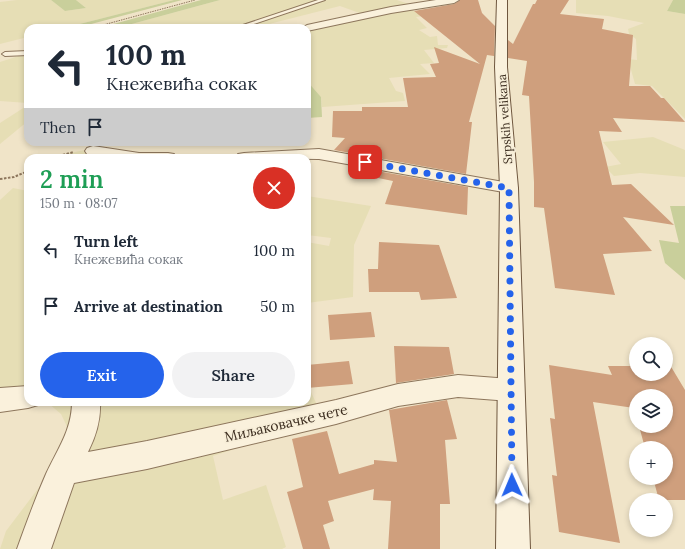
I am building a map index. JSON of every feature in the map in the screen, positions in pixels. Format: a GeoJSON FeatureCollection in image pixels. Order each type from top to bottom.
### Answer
{"type":"FeatureCollection","features":[{"type":"Feature","properties":{"kind":"street"},"geometry":{"type":"LineString","coordinates":[[311,27],[391,10],[454,0]]}},
{"type":"Feature","properties":{"kind":"street","name":"Srpskih velikana"},"geometry":{"type":"LineString","coordinates":[[502,0],[501,67],[509,188],[510,390],[513,549]]}},
{"type":"Feature","properties":{"kind":"street"},"geometry":{"type":"LineString","coordinates":[[93,151],[113,154]]}},
{"type":"Feature","properties":{"kind":"street"},"geometry":{"type":"LineString","coordinates":[[311,154],[319,154],[509,188]]}},
{"type":"Feature","properties":{"kind":"street","name":"Миљаковачке чете"},"geometry":{"type":"LineString","coordinates":[[63,471],[162,452],[336,412],[398,395],[458,386],[510,390]]}},
{"type":"Feature","properties":{"kind":"street"},"geometry":{"type":"LineString","coordinates":[[0,400],[24,397]]}},
{"type":"Feature","properties":{"kind":"street"},"geometry":{"type":"LineString","coordinates":[[34,549],[47,509],[63,471],[80,437],[87,412],[86,406]]}},
{"type":"Feature","properties":{"kind":"lane"},"geometry":{"type":"LineString","coordinates":[[249,24],[322,0]]}},
{"type":"Feature","properties":{"kind":"lane"},"geometry":{"type":"LineString","coordinates":[[5,54],[24,53]]}},
{"type":"Feature","properties":{"kind":"path"},"geometry":{"type":"LineString","coordinates":[[107,24],[195,0]]}},
{"type":"Feature","properties":{"kind":"path"},"geometry":{"type":"LineString","coordinates":[[66,154],[93,151]]}},
{"type":"Feature","properties":{"kind":"path"},"geometry":{"type":"LineString","coordinates":[[0,179],[14,177],[24,173]]}},
{"type":"Feature","properties":{"kind":"shaded area"},"geometry":{"type":"Polygon","coordinates":[[[17,0],[51,0],[65,11],[86,8],[76,0],[174,0],[80,24],[24,24],[24,38],[0,44],[0,2],[17,0]]]}},
{"type":"Feature","properties":{"kind":"shaded area"},"geometry":{"type":"Polygon","coordinates":[[[220,0],[397,0],[415,6],[406,7],[425,16],[416,17],[427,28],[419,30],[430,37],[437,36],[438,45],[448,45],[447,48],[424,50],[434,63],[420,64],[430,74],[389,78],[396,91],[403,93],[405,101],[322,107],[321,97],[311,86],[311,29],[368,16],[340,6],[269,24],[132,24],[220,0]]]}},
{"type":"Feature","properties":{"kind":"shaded area"},"geometry":{"type":"Polygon","coordinates":[[[576,0],[673,0],[667,11],[685,14],[685,119],[652,86],[635,84],[628,59],[637,60],[636,39],[629,34],[628,29],[644,23],[608,16],[576,13],[576,0]]]}},
{"type":"Feature","properties":{"kind":"shaded area"},"geometry":{"type":"Polygon","coordinates":[[[24,54],[24,103],[0,101],[0,62],[24,54]]]}},
{"type":"Feature","properties":{"kind":"shaded area"},"geometry":{"type":"Polygon","coordinates":[[[24,108],[24,124],[0,144],[0,123],[24,108]]]}},
{"type":"Feature","properties":{"kind":"shaded area"},"geometry":{"type":"Polygon","coordinates":[[[653,137],[685,150],[685,177],[640,173],[614,176],[605,167],[621,164],[603,142],[653,137]]]}},
{"type":"Feature","properties":{"kind":"shaded area"},"geometry":{"type":"Polygon","coordinates":[[[85,150],[118,154],[64,154],[85,150]]]}},
{"type":"Feature","properties":{"kind":"shaded area"},"geometry":{"type":"Polygon","coordinates":[[[13,188],[24,190],[24,403],[0,406],[0,200],[13,188]]]}},
{"type":"Feature","properties":{"kind":"shaded area"},"geometry":{"type":"Polygon","coordinates":[[[311,197],[371,206],[354,245],[353,297],[311,302],[311,243],[329,246],[331,238],[311,236],[311,197]]]}},
{"type":"Feature","properties":{"kind":"shaded area"},"geometry":{"type":"Polygon","coordinates":[[[311,392],[324,420],[213,456],[223,500],[266,485],[286,547],[282,549],[0,549],[6,531],[62,457],[70,433],[61,414],[52,406],[311,406],[311,392]]]}},
{"type":"Feature","properties":{"kind":"green space"},"geometry":{"type":"Polygon","coordinates":[[[51,0],[76,0],[86,8],[65,11],[51,0]]]}},
{"type":"Feature","properties":{"kind":"green space"},"geometry":{"type":"Polygon","coordinates":[[[174,0],[182,0],[91,24],[80,24],[174,0]]]}},
{"type":"Feature","properties":{"kind":"green space"},"geometry":{"type":"Polygon","coordinates":[[[201,0],[220,0],[132,24],[114,24],[201,0]]]}},
{"type":"Feature","properties":{"kind":"green space"},"geometry":{"type":"Polygon","coordinates":[[[673,0],[685,0],[685,14],[667,11],[673,0]]]}},
{"type":"Feature","properties":{"kind":"green space"},"geometry":{"type":"Polygon","coordinates":[[[311,86],[321,97],[322,117],[311,118],[311,86]]]}},
{"type":"Feature","properties":{"kind":"green space"},"geometry":{"type":"Polygon","coordinates":[[[670,206],[685,206],[685,280],[665,263],[659,240],[679,243],[670,206]]]}},
{"type":"Feature","properties":{"kind":"building"},"geometry":{"type":"Polygon","coordinates":[[[460,0],[478,0],[482,13],[495,26],[494,56],[487,55],[469,122],[472,122],[466,174],[334,150],[345,138],[332,137],[333,111],[362,111],[362,107],[408,107],[403,78],[436,77],[430,64],[439,63],[434,47],[480,64],[414,11],[454,4],[460,0]]]}},
{"type":"Feature","properties":{"kind":"building"},"geometry":{"type":"Polygon","coordinates":[[[537,0],[569,0],[560,14],[604,19],[602,29],[633,35],[629,86],[650,86],[661,98],[664,98],[685,122],[613,118],[622,132],[599,131],[612,185],[631,184],[674,225],[623,217],[652,251],[603,254],[615,295],[555,288],[544,208],[534,207],[529,96],[522,95],[527,61],[508,58],[508,40],[513,44],[533,4],[535,4],[537,0]]]}},
{"type":"Feature","properties":{"kind":"building"},"geometry":{"type":"Polygon","coordinates":[[[377,171],[468,187],[467,215],[385,204],[393,181],[373,177],[377,171]]]}},
{"type":"Feature","properties":{"kind":"building"},"geometry":{"type":"Polygon","coordinates":[[[379,242],[439,245],[457,298],[421,300],[419,292],[369,292],[368,269],[378,269],[379,242]]]}},
{"type":"Feature","properties":{"kind":"building"},"geometry":{"type":"Polygon","coordinates":[[[371,312],[375,337],[330,340],[328,315],[371,312]]]}},
{"type":"Feature","properties":{"kind":"building"},"geometry":{"type":"Polygon","coordinates":[[[394,346],[449,347],[454,374],[396,383],[394,346]]]}},
{"type":"Feature","properties":{"kind":"building"},"geometry":{"type":"Polygon","coordinates":[[[349,361],[353,384],[311,388],[311,365],[349,361]]]}},
{"type":"Feature","properties":{"kind":"building"},"geometry":{"type":"Polygon","coordinates":[[[549,365],[612,375],[608,366],[629,366],[629,381],[673,381],[673,370],[685,390],[685,500],[673,500],[673,493],[657,493],[655,485],[673,485],[673,441],[643,441],[641,433],[673,433],[673,389],[629,389],[629,407],[593,402],[620,543],[559,532],[552,475],[557,476],[550,418],[555,419],[549,365]]]}},
{"type":"Feature","properties":{"kind":"building"},"geometry":{"type":"Polygon","coordinates":[[[447,400],[457,439],[445,440],[450,504],[440,504],[440,549],[388,549],[391,501],[373,500],[374,489],[328,501],[334,521],[323,525],[330,549],[303,549],[287,492],[303,487],[292,439],[327,431],[339,474],[374,464],[374,460],[397,462],[389,410],[447,400]]]}},
{"type":"Feature","properties":{"kind":"route"},"geometry":{"type":"LineString","coordinates":[[365,162],[509,188],[512,485]]}}]}
